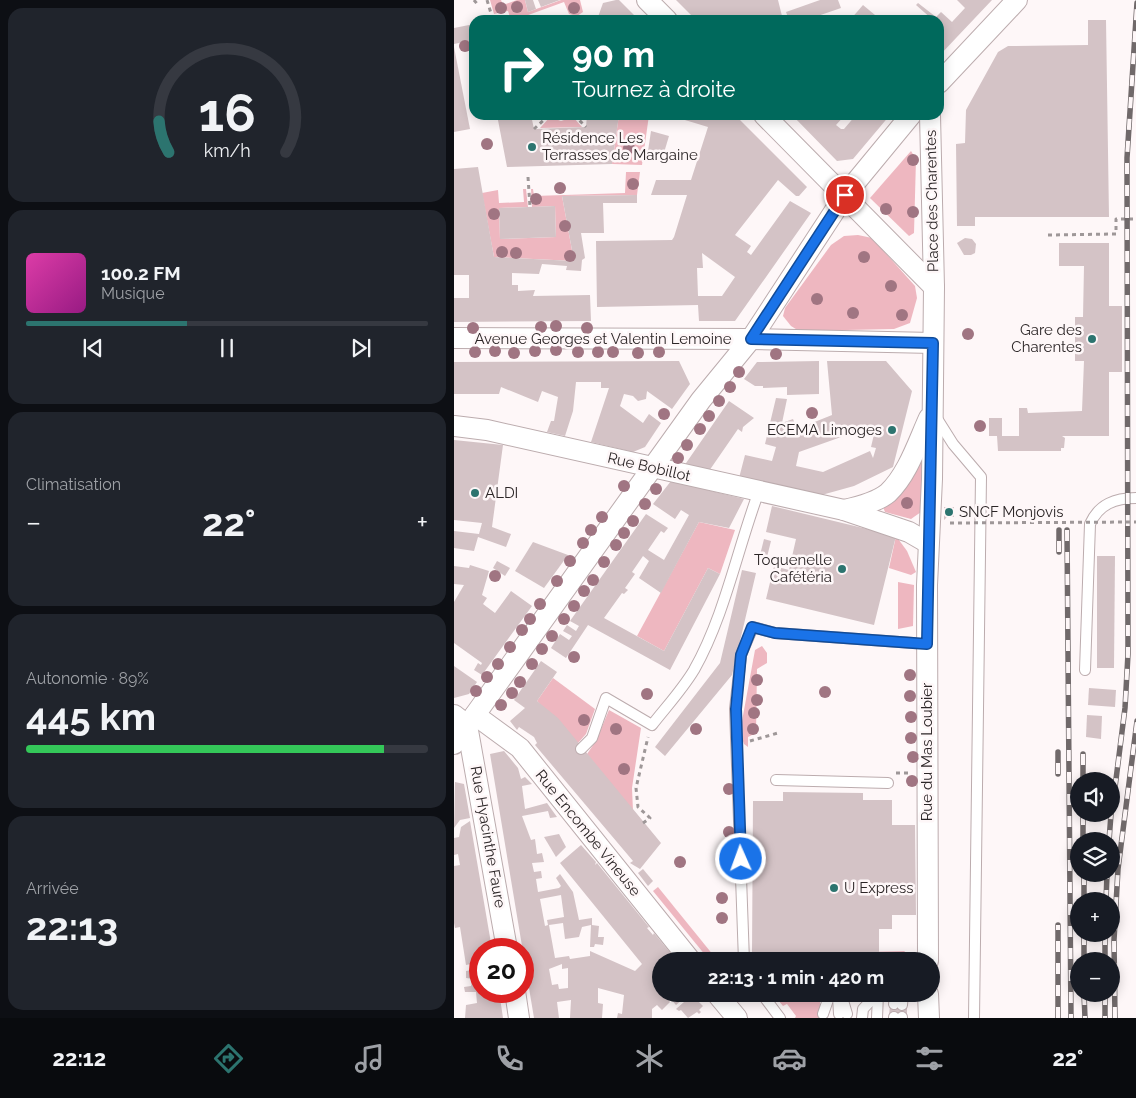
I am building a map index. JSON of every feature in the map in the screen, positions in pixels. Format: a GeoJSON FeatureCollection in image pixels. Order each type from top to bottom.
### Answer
{"type":"FeatureCollection","features":[{"type":"Feature","properties":{"kind":"street"},"geometry":{"type":"LineString","coordinates":[[647,0],[662,15]]}},
{"type":"Feature","properties":{"kind":"street"},"geometry":{"type":"LineString","coordinates":[[944,78],[1018,0]]}},
{"type":"Feature","properties":{"kind":"street","name":"Place des Charentes"},"geometry":{"type":"LineString","coordinates":[[769,120],[934,287]]}},
{"type":"Feature","properties":{"kind":"street"},"geometry":{"type":"LineString","coordinates":[[454,744],[466,718],[654,468],[702,400],[751,339],[845,195],[907,120]]}},
{"type":"Feature","properties":{"kind":"street","name":"Place des Charentes"},"geometry":{"type":"LineString","coordinates":[[928,543],[934,287],[930,120]]}},
{"type":"Feature","properties":{"kind":"street","name":"Avenue Georges et Valentin Lemoine"},"geometry":{"type":"LineString","coordinates":[[454,338],[751,339]]}},
{"type":"Feature","properties":{"kind":"street"},"geometry":{"type":"LineString","coordinates":[[751,339],[933,343]]}},
{"type":"Feature","properties":{"kind":"street","name":"Rue Bobillot"},"geometry":{"type":"LineString","coordinates":[[844,510],[862,506],[887,494],[902,475],[932,411]]}},
{"type":"Feature","properties":{"kind":"street","name":"Rue Bobillot"},"geometry":{"type":"LineString","coordinates":[[454,426],[488,430],[844,510],[909,532],[928,543]]}},
{"type":"Feature","properties":{"kind":"street","name":"Rue du Mas Loubier"},"geometry":{"type":"LineString","coordinates":[[928,543],[928,952]]}},
{"type":"Feature","properties":{"kind":"street","name":"Rue Encombe Vineuse"},"geometry":{"type":"LineString","coordinates":[[466,718],[520,748],[548,772],[684,952]]}},
{"type":"Feature","properties":{"kind":"street","name":"Rue Hyacinthe Faure"},"geometry":{"type":"LineString","coordinates":[[466,718],[505,938]]}},
{"type":"Feature","properties":{"kind":"street"},"geometry":{"type":"LineString","coordinates":[[724,1002],[737,1018]]}},
{"type":"Feature","properties":{"kind":"street"},"geometry":{"type":"LineString","coordinates":[[928,1002],[929,1018]]}},
{"type":"Feature","properties":{"kind":"street"},"geometry":{"type":"LineString","coordinates":[[516,1003],[519,1018]]}},
{"type":"Feature","properties":{"kind":"lane"},"geometry":{"type":"LineString","coordinates":[[932,411],[953,444],[982,477],[974,1018]]}},
{"type":"Feature","properties":{"kind":"lane"},"geometry":{"type":"LineString","coordinates":[[581,749],[592,738],[606,698],[652,725],[693,671],[712,633],[759,491]]}},
{"type":"Feature","properties":{"kind":"lane"},"geometry":{"type":"LineString","coordinates":[[1086,670],[1090,524],[1095,514],[1103,506],[1114,501],[1136,498]]}},
{"type":"Feature","properties":{"kind":"lane"},"geometry":{"type":"LineString","coordinates":[[744,952],[736,709],[741,655],[752,627],[775,633],[927,644]]}},
{"type":"Feature","properties":{"kind":"lane"},"geometry":{"type":"LineString","coordinates":[[776,780],[888,778]]}},
{"type":"Feature","properties":{"kind":"lane"},"geometry":{"type":"LineString","coordinates":[[768,1002],[780,1018]]}},
{"type":"Feature","properties":{"kind":"lane"},"geometry":{"type":"LineString","coordinates":[[833,1002],[835,1014]]}},
{"type":"Feature","properties":{"kind":"lane"},"geometry":{"type":"LineString","coordinates":[[835,1014],[836,1002]]}},
{"type":"Feature","properties":{"kind":"lane"},"geometry":{"type":"LineString","coordinates":[[835,1014],[839,1002]]}},
{"type":"Feature","properties":{"kind":"lane"},"geometry":{"type":"LineString","coordinates":[[862,1018],[863,1009],[870,1002]]}},
{"type":"Feature","properties":{"kind":"lane"},"geometry":{"type":"LineString","coordinates":[[877,1002],[877,1018]]}},
{"type":"Feature","properties":{"kind":"path"},"geometry":{"type":"LineString","coordinates":[[474,0],[478,5]]}},
{"type":"Feature","properties":{"kind":"path"},"geometry":{"type":"LineString","coordinates":[[487,0],[491,15]]}},
{"type":"Feature","properties":{"kind":"path"},"geometry":{"type":"LineString","coordinates":[[534,129],[544,120]]}},
{"type":"Feature","properties":{"kind":"path"},"geometry":{"type":"LineString","coordinates":[[579,120],[586,126]]}},
{"type":"Feature","properties":{"kind":"path"},"geometry":{"type":"LineString","coordinates":[[528,177],[530,207]]}},
{"type":"Feature","properties":{"kind":"path"},"geometry":{"type":"LineString","coordinates":[[1048,236],[1116,234],[1116,219],[1136,219]]}},
{"type":"Feature","properties":{"kind":"path"},"geometry":{"type":"LineString","coordinates":[[950,523],[1136,522]]}},
{"type":"Feature","properties":{"kind":"path"},"geometry":{"type":"LineString","coordinates":[[643,823],[650,818],[638,807],[636,788],[652,725]]}},
{"type":"Feature","properties":{"kind":"path"},"geometry":{"type":"LineString","coordinates":[[754,739],[778,733]]}},
{"type":"Feature","properties":{"kind":"path"},"geometry":{"type":"LineString","coordinates":[[888,778],[917,773]]}},
{"type":"Feature","properties":{"kind":"shaded area"},"geometry":{"type":"Polygon","coordinates":[[[490,0],[501,0],[503,5],[517,0],[525,0],[528,12],[561,0],[580,0],[583,12],[578,15],[569,14],[564,2],[528,15],[509,15],[508,11],[494,14],[490,0]]]}},
{"type":"Feature","properties":{"kind":"shaded area"},"geometry":{"type":"Polygon","coordinates":[[[547,120],[576,120],[582,127],[540,128],[547,120]]]}},
{"type":"Feature","properties":{"kind":"shaded area"},"geometry":{"type":"Polygon","coordinates":[[[618,120],[648,120],[642,165],[612,164],[618,120]]]}},
{"type":"Feature","properties":{"kind":"shaded area"},"geometry":{"type":"Polygon","coordinates":[[[911,151],[916,159],[914,233],[909,236],[870,198],[911,151]]]}},
{"type":"Feature","properties":{"kind":"shaded area"},"geometry":{"type":"Polygon","coordinates":[[[626,172],[640,172],[637,195],[562,196],[574,261],[494,257],[482,193],[498,190],[499,203],[524,202],[523,189],[526,189],[528,207],[499,208],[500,239],[556,237],[555,206],[532,207],[531,189],[533,189],[534,196],[625,193],[626,172]]]}},
{"type":"Feature","properties":{"kind":"shaded area"},"geometry":{"type":"Polygon","coordinates":[[[858,235],[872,238],[915,286],[917,298],[910,323],[894,329],[799,331],[791,326],[783,316],[785,308],[831,245],[844,236],[858,235]]]}},
{"type":"Feature","properties":{"kind":"shaded area"},"geometry":{"type":"Polygon","coordinates":[[[922,462],[921,512],[911,519],[885,512],[883,507],[905,488],[917,463],[922,462]]]}},
{"type":"Feature","properties":{"kind":"shaded area"},"geometry":{"type":"Polygon","coordinates":[[[699,522],[735,530],[720,574],[708,568],[664,651],[637,636],[699,522]]]}},
{"type":"Feature","properties":{"kind":"shaded area"},"geometry":{"type":"Polygon","coordinates":[[[896,536],[907,551],[916,572],[911,575],[889,568],[896,536]]]}},
{"type":"Feature","properties":{"kind":"shaded area"},"geometry":{"type":"Polygon","coordinates":[[[898,582],[914,585],[913,626],[898,629],[898,582]]]}},
{"type":"Feature","properties":{"kind":"shaded area"},"geometry":{"type":"Polygon","coordinates":[[[762,646],[767,653],[767,663],[757,669],[756,733],[748,737],[748,747],[744,744],[740,732],[755,650],[762,646]]]}},
{"type":"Feature","properties":{"kind":"shaded area"},"geometry":{"type":"Polygon","coordinates":[[[553,678],[595,709],[586,734],[578,743],[537,701],[553,678]]]}},
{"type":"Feature","properties":{"kind":"shaded area"},"geometry":{"type":"Polygon","coordinates":[[[609,710],[641,728],[632,788],[633,811],[587,754],[596,741],[609,710]]]}},
{"type":"Feature","properties":{"kind":"shaded area"},"geometry":{"type":"Polygon","coordinates":[[[658,887],[711,952],[703,952],[653,891],[658,887]]]}},
{"type":"Feature","properties":{"kind":"shaded area"},"geometry":{"type":"Polygon","coordinates":[[[904,951],[905,952],[865,952],[904,951]]]}},
{"type":"Feature","properties":{"kind":"shaded area"},"geometry":{"type":"Polygon","coordinates":[[[780,1002],[820,1002],[820,1018],[795,1018],[796,1016],[787,1004],[783,1006],[780,1002]]]}},
{"type":"Feature","properties":{"kind":"building"},"geometry":{"type":"Polygon","coordinates":[[[525,0],[533,0],[536,9],[528,12],[525,0]]]}},
{"type":"Feature","properties":{"kind":"building"},"geometry":{"type":"Polygon","coordinates":[[[538,0],[560,0],[541,7],[538,0]]]}},
{"type":"Feature","properties":{"kind":"building"},"geometry":{"type":"Polygon","coordinates":[[[619,0],[634,15],[599,15],[603,3],[619,0]]]}},
{"type":"Feature","properties":{"kind":"building"},"geometry":{"type":"Polygon","coordinates":[[[676,0],[778,0],[782,15],[691,15],[676,0]]]}},
{"type":"Feature","properties":{"kind":"building"},"geometry":{"type":"Polygon","coordinates":[[[820,0],[838,0],[841,8],[821,15],[787,15],[786,12],[820,0]]]}},
{"type":"Feature","properties":{"kind":"building"},"geometry":{"type":"Polygon","coordinates":[[[957,0],[992,0],[944,51],[944,15],[938,15],[941,12],[952,22],[965,8],[957,0]]]}},
{"type":"Feature","properties":{"kind":"building"},"geometry":{"type":"Polygon","coordinates":[[[918,3],[933,15],[927,15],[916,5],[918,3]]]}},
{"type":"Feature","properties":{"kind":"building"},"geometry":{"type":"Polygon","coordinates":[[[863,5],[875,15],[854,15],[863,5]]]}},
{"type":"Feature","properties":{"kind":"building"},"geometry":{"type":"Polygon","coordinates":[[[1088,20],[1106,20],[1109,217],[975,217],[975,226],[957,226],[956,144],[965,143],[966,110],[998,52],[1008,46],[1088,45],[1088,20]]]}},
{"type":"Feature","properties":{"kind":"building"},"geometry":{"type":"Polygon","coordinates":[[[469,25],[469,41],[454,44],[454,28],[469,25]]]}},
{"type":"Feature","properties":{"kind":"building"},"geometry":{"type":"Polygon","coordinates":[[[454,47],[470,129],[454,132],[454,47]]]}},
{"type":"Feature","properties":{"kind":"building"},"geometry":{"type":"Polygon","coordinates":[[[498,120],[532,120],[534,129],[586,127],[587,120],[618,120],[612,164],[507,167],[498,120]]]}},
{"type":"Feature","properties":{"kind":"building"},"geometry":{"type":"Polygon","coordinates":[[[685,120],[740,120],[807,187],[799,196],[796,196],[778,180],[735,235],[751,246],[747,252],[751,255],[790,201],[811,213],[735,321],[699,321],[698,305],[597,307],[596,241],[672,240],[687,195],[651,195],[656,180],[691,180],[708,127],[685,120]],[[702,253],[703,268],[697,268],[698,296],[722,296],[735,277],[702,253]]]}},
{"type":"Feature","properties":{"kind":"building"},"geometry":{"type":"Polygon","coordinates":[[[797,120],[840,120],[836,125],[844,129],[852,120],[886,120],[853,159],[837,161],[797,120]]]}},
{"type":"Feature","properties":{"kind":"building"},"geometry":{"type":"Polygon","coordinates":[[[651,131],[669,136],[663,156],[648,151],[651,131]]]}},
{"type":"Feature","properties":{"kind":"building"},"geometry":{"type":"Polygon","coordinates":[[[478,167],[494,257],[574,261],[562,196],[637,195],[637,203],[603,203],[604,233],[581,233],[585,258],[582,260],[581,271],[566,270],[567,266],[542,264],[539,274],[512,273],[512,285],[518,285],[518,291],[535,290],[533,296],[590,295],[591,321],[454,322],[454,298],[469,298],[469,275],[454,275],[454,169],[478,167]]]}},
{"type":"Feature","properties":{"kind":"building","name":"Résidence Les Terrasses de Margaine"},"geometry":{"type":"Polygon","coordinates":[[[555,206],[556,237],[500,239],[499,208],[555,206]]]}},
{"type":"Feature","properties":{"kind":"building"},"geometry":{"type":"Polygon","coordinates":[[[965,238],[972,239],[976,244],[975,253],[971,255],[964,255],[957,243],[965,238]]]}},
{"type":"Feature","properties":{"kind":"building","name":"Gare des Charentes"},"geometry":{"type":"Polygon","coordinates":[[[1059,243],[1109,243],[1109,306],[1122,306],[1122,372],[1109,372],[1109,436],[1062,436],[1065,438],[1064,448],[1061,448],[1061,451],[998,451],[997,436],[989,436],[989,418],[1002,418],[1002,436],[1019,436],[1019,408],[1027,408],[1028,413],[1082,411],[1084,361],[1075,361],[1075,317],[1083,317],[1084,266],[1059,266],[1059,243]]]}},
{"type":"Feature","properties":{"kind":"building"},"geometry":{"type":"Polygon","coordinates":[[[679,361],[690,384],[672,409],[647,391],[646,399],[638,401],[633,396],[624,394],[620,406],[643,423],[649,414],[661,423],[645,447],[633,452],[591,442],[609,388],[601,388],[601,382],[576,382],[573,411],[565,436],[547,432],[551,421],[554,421],[558,397],[542,391],[538,402],[501,387],[499,394],[454,394],[454,362],[679,361]]]}},
{"type":"Feature","properties":{"kind":"building"},"geometry":{"type":"Polygon","coordinates":[[[819,361],[819,394],[787,395],[787,387],[763,388],[763,386],[755,386],[744,379],[757,362],[819,361]]]}},
{"type":"Feature","properties":{"kind":"building"},"geometry":{"type":"Polygon","coordinates":[[[827,361],[886,361],[912,391],[893,467],[854,486],[818,496],[739,478],[745,455],[772,461],[776,447],[765,444],[776,398],[787,399],[782,423],[793,419],[797,429],[832,415],[827,361]],[[876,426],[799,452],[796,466],[823,472],[870,451],[873,458],[876,448],[871,447],[876,426]]]}},
{"type":"Feature","properties":{"kind":"building"},"geometry":{"type":"Polygon","coordinates":[[[729,401],[754,418],[743,427],[742,432],[738,429],[709,471],[684,466],[729,401]]]}},
{"type":"Feature","properties":{"kind":"building","name":"ALDI"},"geometry":{"type":"Polygon","coordinates":[[[454,440],[503,445],[492,527],[511,534],[506,547],[478,537],[474,551],[454,548],[454,531],[479,534],[482,523],[454,520],[454,440]]]}},
{"type":"Feature","properties":{"kind":"building"},"geometry":{"type":"Polygon","coordinates":[[[671,481],[744,499],[729,528],[699,522],[661,593],[639,578],[649,561],[643,556],[632,572],[635,574],[625,588],[628,590],[624,594],[622,593],[604,618],[664,651],[708,568],[720,574],[670,670],[588,625],[566,658],[551,648],[560,634],[569,640],[572,636],[563,631],[567,625],[576,631],[579,626],[570,621],[646,514],[668,528],[664,533],[661,531],[648,550],[664,560],[689,515],[681,510],[675,519],[653,504],[671,481]]]}},
{"type":"Feature","properties":{"kind":"building","name":"Toquenelle Cafétéria"},"geometry":{"type":"Polygon","coordinates":[[[772,506],[896,536],[874,625],[766,599],[774,566],[789,570],[796,539],[766,532],[772,506]]]}},
{"type":"Feature","properties":{"kind":"building","name":"SNCF Monjovis"},"geometry":{"type":"Polygon","coordinates":[[[944,507],[954,507],[954,517],[947,517],[944,520],[944,507]]]}},
{"type":"Feature","properties":{"kind":"building"},"geometry":{"type":"Polygon","coordinates":[[[764,539],[771,541],[765,565],[758,563],[764,539]]]}},
{"type":"Feature","properties":{"kind":"building"},"geometry":{"type":"Polygon","coordinates":[[[533,542],[568,555],[544,588],[515,571],[533,542]]]}},
{"type":"Feature","properties":{"kind":"building"},"geometry":{"type":"Polygon","coordinates":[[[1097,556],[1115,556],[1114,668],[1097,668],[1097,556]]]}},
{"type":"Feature","properties":{"kind":"building"},"geometry":{"type":"Polygon","coordinates":[[[497,561],[510,568],[505,576],[493,568],[497,561]]]}},
{"type":"Feature","properties":{"kind":"building"},"geometry":{"type":"Polygon","coordinates":[[[470,565],[489,571],[482,595],[487,598],[483,604],[495,613],[511,591],[532,606],[482,675],[474,670],[478,663],[481,665],[482,663],[454,643],[454,602],[464,585],[454,584],[454,566],[469,568],[470,565]]]}},
{"type":"Feature","properties":{"kind":"building"},"geometry":{"type":"Polygon","coordinates":[[[742,570],[756,573],[732,675],[665,756],[655,747],[720,663],[742,570]]]}},
{"type":"Feature","properties":{"kind":"building"},"geometry":{"type":"Polygon","coordinates":[[[541,661],[557,672],[537,701],[558,718],[661,843],[640,869],[630,863],[633,861],[535,745],[537,743],[534,737],[519,727],[517,730],[510,721],[525,708],[514,700],[541,661]]]}},
{"type":"Feature","properties":{"kind":"building"},"geometry":{"type":"Polygon","coordinates":[[[454,666],[477,682],[469,694],[454,698],[454,666]]]}},
{"type":"Feature","properties":{"kind":"building"},"geometry":{"type":"Polygon","coordinates":[[[1089,688],[1116,690],[1115,707],[1088,705],[1089,688]]]}},
{"type":"Feature","properties":{"kind":"building"},"geometry":{"type":"Polygon","coordinates":[[[1087,715],[1102,716],[1101,739],[1086,737],[1087,715]]]}},
{"type":"Feature","properties":{"kind":"building"},"geometry":{"type":"Polygon","coordinates":[[[504,751],[518,768],[521,779],[525,777],[532,784],[522,786],[525,809],[547,803],[557,817],[550,818],[548,811],[522,816],[531,840],[535,839],[537,854],[542,853],[544,862],[532,863],[534,872],[541,871],[542,878],[536,879],[538,892],[559,888],[561,886],[556,878],[560,874],[573,892],[579,920],[592,918],[592,925],[599,926],[598,937],[604,937],[603,945],[595,944],[594,947],[590,947],[591,925],[582,927],[579,937],[565,939],[563,923],[549,925],[555,958],[569,956],[570,959],[590,956],[590,951],[635,971],[642,964],[560,863],[581,845],[596,862],[595,865],[597,863],[649,927],[647,928],[653,935],[654,933],[670,952],[652,952],[652,1002],[670,1002],[662,1010],[657,1005],[652,1009],[652,1018],[617,1018],[618,1013],[622,1014],[624,995],[598,988],[598,1003],[603,1004],[602,1018],[570,1018],[571,1000],[557,1002],[559,1018],[534,1018],[532,1003],[534,1003],[534,938],[521,938],[490,754],[504,751]],[[561,895],[540,899],[545,926],[548,925],[547,920],[564,917],[561,895]],[[562,964],[549,969],[552,985],[558,984],[559,989],[568,988],[568,968],[562,969],[562,964]]]}},
{"type":"Feature","properties":{"kind":"building"},"geometry":{"type":"Polygon","coordinates":[[[455,782],[464,784],[470,818],[460,820],[454,828],[455,782]]]}},
{"type":"Feature","properties":{"kind":"building","name":"U Express"},"geometry":{"type":"Polygon","coordinates":[[[783,792],[863,793],[863,800],[892,800],[892,825],[915,825],[916,915],[892,915],[892,929],[879,929],[879,952],[752,952],[753,801],[783,801],[783,792]]]}},
{"type":"Feature","properties":{"kind":"building"},"geometry":{"type":"Polygon","coordinates":[[[470,821],[490,938],[469,938],[469,964],[466,965],[460,927],[455,928],[454,923],[454,866],[460,865],[458,854],[454,855],[454,838],[459,837],[461,827],[470,821]]]}},
{"type":"Feature","properties":{"kind":"building"},"geometry":{"type":"Polygon","coordinates":[[[559,834],[566,847],[556,857],[544,837],[559,834]]]}},
{"type":"Feature","properties":{"kind":"building"},"geometry":{"type":"Polygon","coordinates":[[[643,869],[653,881],[648,886],[638,873],[643,869]]]}},
{"type":"Feature","properties":{"kind":"building"},"geometry":{"type":"Polygon","coordinates":[[[469,970],[469,978],[466,978],[466,971],[469,970]]]}},
{"type":"Feature","properties":{"kind":"building"},"geometry":{"type":"Polygon","coordinates":[[[469,986],[469,992],[465,992],[464,987],[469,986]]]}},
{"type":"Feature","properties":{"kind":"building"},"geometry":{"type":"Polygon","coordinates":[[[684,1002],[699,1002],[703,1006],[699,1010],[701,1012],[699,1014],[697,1012],[688,1018],[681,1010],[676,1009],[684,1002]]]}},
{"type":"Feature","properties":{"kind":"building"},"geometry":{"type":"Polygon","coordinates":[[[501,1003],[503,1018],[465,1018],[466,1005],[501,1003]]]}},
{"type":"Feature","properties":{"kind":"building"},"geometry":{"type":"Polygon","coordinates":[[[890,1004],[907,1005],[907,1017],[889,1017],[890,1004]]]}},
{"type":"Feature","properties":{"kind":"railway"},"geometry":{"type":"LineString","coordinates":[[1117,772],[1125,708],[1128,654],[1127,158],[1137,3]]}},
{"type":"Feature","properties":{"kind":"railway"},"geometry":{"type":"LineString","coordinates":[[1059,530],[1059,552]]}},
{"type":"Feature","properties":{"kind":"railway"},"geometry":{"type":"LineString","coordinates":[[1067,530],[1071,1018]]}},
{"type":"Feature","properties":{"kind":"railway"},"geometry":{"type":"LineString","coordinates":[[1115,1018],[1114,940],[1118,869],[1137,721]]}},
{"type":"Feature","properties":{"kind":"railway"},"geometry":{"type":"LineString","coordinates":[[1058,752],[1058,774]]}},
{"type":"Feature","properties":{"kind":"railway"},"geometry":{"type":"LineString","coordinates":[[1083,754],[1083,772]]}},
{"type":"Feature","properties":{"kind":"railway"},"geometry":{"type":"LineString","coordinates":[[1083,822],[1083,832]]}},
{"type":"Feature","properties":{"kind":"railway"},"geometry":{"type":"LineString","coordinates":[[1110,822],[1110,832]]}},
{"type":"Feature","properties":{"kind":"railway"},"geometry":{"type":"LineString","coordinates":[[1084,882],[1084,892]]}},
{"type":"Feature","properties":{"kind":"railway"},"geometry":{"type":"LineString","coordinates":[[1106,892],[1107,882]]}},
{"type":"Feature","properties":{"kind":"railway"},"geometry":{"type":"LineString","coordinates":[[1058,925],[1058,1018]]}},
{"type":"Feature","properties":{"kind":"railway"},"geometry":{"type":"LineString","coordinates":[[1084,942],[1084,952]]}},
{"type":"Feature","properties":{"kind":"railway"},"geometry":{"type":"LineString","coordinates":[[1105,942],[1105,952]]}},
{"type":"Feature","properties":{"kind":"railway"},"geometry":{"type":"LineString","coordinates":[[1084,1002],[1085,1018]]}},
{"type":"Feature","properties":{"kind":"railway"},"geometry":{"type":"LineString","coordinates":[[1105,1002],[1105,1018]]}},
{"type":"Feature","properties":{"kind":"place","name":"Résidence Les Terrasses de Margaine"},"geometry":{"type":"Point","coordinates":[532,147]}},
{"type":"Feature","properties":{"kind":"place","name":"Gare des Charentes"},"geometry":{"type":"Point","coordinates":[1092,339]}},
{"type":"Feature","properties":{"kind":"place","name":"ECEMA Limoges"},"geometry":{"type":"Point","coordinates":[892,430]}},
{"type":"Feature","properties":{"kind":"place","name":"ALDI"},"geometry":{"type":"Point","coordinates":[475,493]}},
{"type":"Feature","properties":{"kind":"place","name":"SNCF Monjovis"},"geometry":{"type":"Point","coordinates":[949,512]}},
{"type":"Feature","properties":{"kind":"place","name":"Toquenelle Cafétéria"},"geometry":{"type":"Point","coordinates":[842,569]}},
{"type":"Feature","properties":{"kind":"place","name":"U Express"},"geometry":{"type":"Point","coordinates":[834,888]}},
{"type":"Feature","properties":{"kind":"route"},"geometry":{"type":"LineString","coordinates":[[741,859],[736,709],[741,655],[752,627],[775,633],[927,644],[928,543],[932,479],[933,343],[751,339],[845,195]]}}]}
